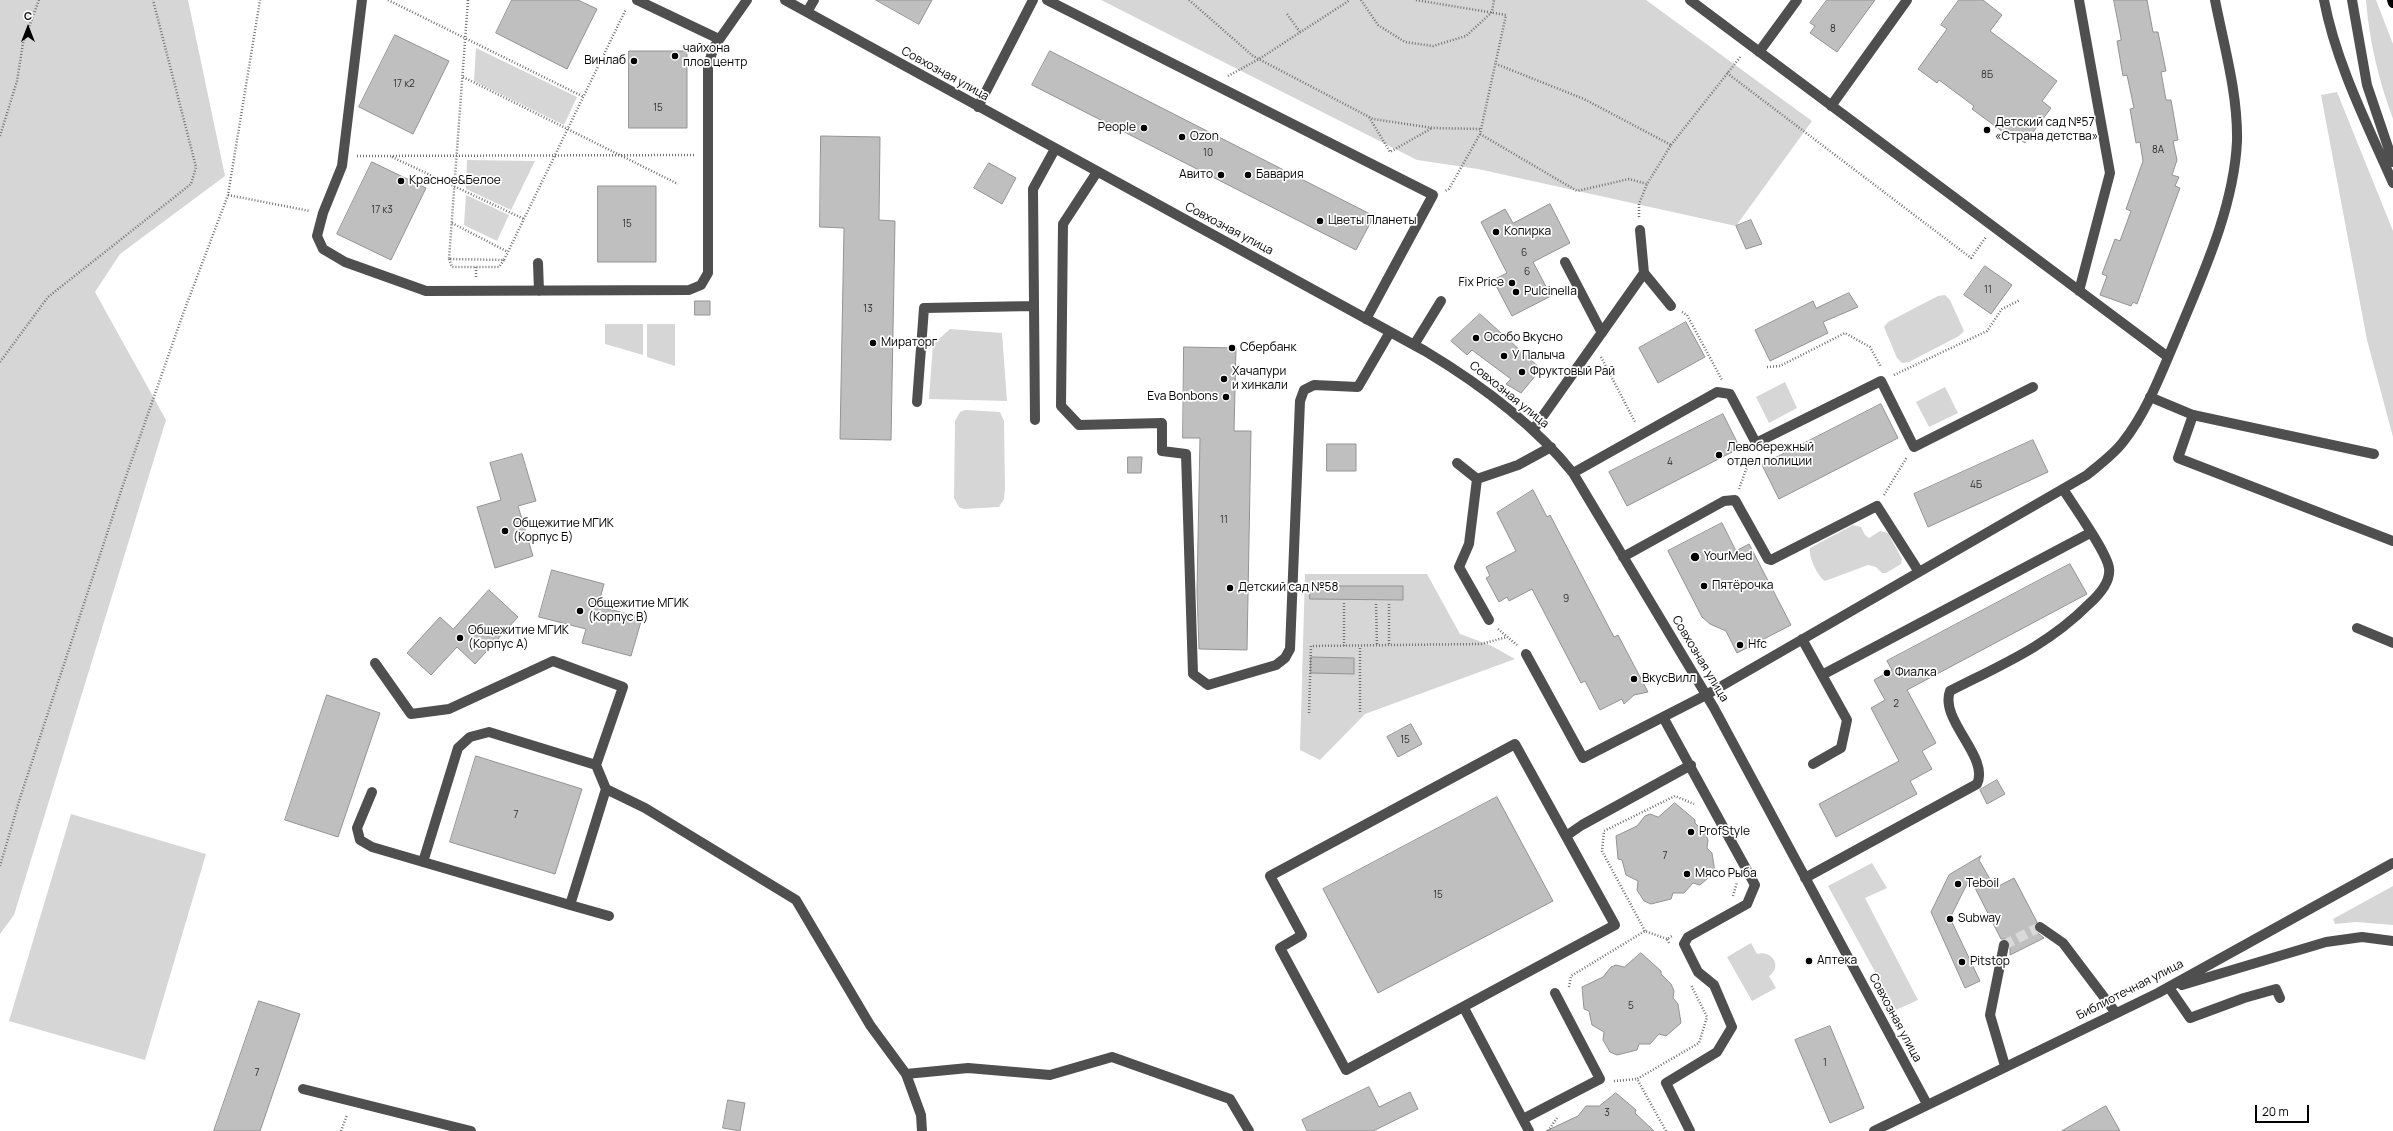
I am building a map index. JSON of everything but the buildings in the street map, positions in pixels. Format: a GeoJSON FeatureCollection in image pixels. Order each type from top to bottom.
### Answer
{"type":"FeatureCollection","features":[{"type":"Feature","properties":{"kind":"main road"},"geometry":{"type":"LineString","coordinates":[[2392,0],[2393,4]]}},
{"type":"Feature","properties":{"kind":"street"},"geometry":{"type":"LineString","coordinates":[[362,0],[342,166],[322,213],[317,236],[323,249],[345,262],[426,291],[689,290],[701,284],[708,273],[708,65],[710,55],[719,39],[747,0]]}},
{"type":"Feature","properties":{"kind":"street"},"geometry":{"type":"LineString","coordinates":[[637,0],[719,39]]}},
{"type":"Feature","properties":{"kind":"street","name":"Совхозная улица"},"geometry":{"type":"LineString","coordinates":[[785,0],[1414,345],[1458,371],[1533,430],[1551,447],[1573,473],[1706,695],[1927,1104]]}},
{"type":"Feature","properties":{"kind":"street"},"geometry":{"type":"LineString","coordinates":[[807,12],[814,0]]}},
{"type":"Feature","properties":{"kind":"street"},"geometry":{"type":"LineString","coordinates":[[978,107],[1033,0]]}},
{"type":"Feature","properties":{"kind":"street"},"geometry":{"type":"LineString","coordinates":[[1047,0],[1433,195],[1366,319]]}},
{"type":"Feature","properties":{"kind":"street"},"geometry":{"type":"LineString","coordinates":[[1690,0],[2168,357]]}},
{"type":"Feature","properties":{"kind":"street"},"geometry":{"type":"LineString","coordinates":[[1759,52],[1797,0]]}},
{"type":"Feature","properties":{"kind":"street"},"geometry":{"type":"LineString","coordinates":[[1831,106],[1907,0]]}},
{"type":"Feature","properties":{"kind":"street"},"geometry":{"type":"LineString","coordinates":[[2079,0],[2110,173],[2079,291]]}},
{"type":"Feature","properties":{"kind":"street"},"geometry":{"type":"LineString","coordinates":[[1526,654],[1583,758],[1706,695],[2087,475],[2122,443],[2150,397],[2168,357],[2213,246],[2228,196],[2234,166],[2236,114],[2215,0]]}},
{"type":"Feature","properties":{"kind":"street"},"geometry":{"type":"LineString","coordinates":[[2324,0],[2339,52],[2366,123],[2393,183]]}},
{"type":"Feature","properties":{"kind":"street"},"geometry":{"type":"LineString","coordinates":[[2352,0],[2367,85],[2393,162]]}},
{"type":"Feature","properties":{"kind":"street"},"geometry":{"type":"LineString","coordinates":[[1035,420],[1033,189],[1055,149]]}},
{"type":"Feature","properties":{"kind":"street"},"geometry":{"type":"LineString","coordinates":[[1097,172],[1063,224],[1061,406],[1080,425],[1162,423],[1162,451],[1186,454],[1193,674],[1208,685],[1276,665],[1285,658],[1290,649],[1300,401],[1304,390],[1314,385],[1358,387],[1390,332]]}},
{"type":"Feature","properties":{"kind":"street"},"geometry":{"type":"LineString","coordinates":[[1640,230],[1644,273],[1671,306]]}},
{"type":"Feature","properties":{"kind":"street"},"geometry":{"type":"LineString","coordinates":[[1565,262],[1602,333]]}},
{"type":"Feature","properties":{"kind":"street"},"geometry":{"type":"LineString","coordinates":[[538,263],[539,291]]}},
{"type":"Feature","properties":{"kind":"street"},"geometry":{"type":"LineString","coordinates":[[1533,430],[1644,273]]}},
{"type":"Feature","properties":{"kind":"street"},"geometry":{"type":"LineString","coordinates":[[1414,345],[1441,302]]}},
{"type":"Feature","properties":{"kind":"street"},"geometry":{"type":"LineString","coordinates":[[917,402],[924,308],[1034,306]]}},
{"type":"Feature","properties":{"kind":"street"},"geometry":{"type":"LineString","coordinates":[[1573,473],[1717,392],[1730,394],[1756,443],[1880,381],[1914,447],[2033,387]]}},
{"type":"Feature","properties":{"kind":"street"},"geometry":{"type":"LineString","coordinates":[[2150,397],[2192,415],[2374,454]]}},
{"type":"Feature","properties":{"kind":"street"},"geometry":{"type":"LineString","coordinates":[[2192,415],[2178,458],[2393,541]]}},
{"type":"Feature","properties":{"kind":"street"},"geometry":{"type":"LineString","coordinates":[[1476,479],[1518,465],[1551,447]]}},
{"type":"Feature","properties":{"kind":"street"},"geometry":{"type":"LineString","coordinates":[[1457,463],[1476,479]]}},
{"type":"Feature","properties":{"kind":"street"},"geometry":{"type":"LineString","coordinates":[[1476,479],[1469,544],[1459,567],[1489,620]]}},
{"type":"Feature","properties":{"kind":"street"},"geometry":{"type":"LineString","coordinates":[[1806,878],[1977,784],[1979,770],[1948,706],[1950,691],[2041,644],[2068,625],[2100,594],[2109,578],[2110,569],[2107,560],[2063,489]]}},
{"type":"Feature","properties":{"kind":"street"},"geometry":{"type":"LineString","coordinates":[[1623,557],[1724,501],[1735,500],[1768,559],[1771,560],[1877,506],[1919,572]]}},
{"type":"Feature","properties":{"kind":"street"},"geometry":{"type":"LineString","coordinates":[[1822,675],[2090,533]]}},
{"type":"Feature","properties":{"kind":"street"},"geometry":{"type":"LineString","coordinates":[[2357,628],[2393,643]]}},
{"type":"Feature","properties":{"kind":"street"},"geometry":{"type":"LineString","coordinates":[[1802,639],[1847,720],[1841,748],[1813,764]]}},
{"type":"Feature","properties":{"kind":"street"},"geometry":{"type":"LineString","coordinates":[[375,663],[411,714],[449,709],[553,661],[623,687],[596,765],[606,789],[570,905]]}},
{"type":"Feature","properties":{"kind":"street"},"geometry":{"type":"LineString","coordinates":[[1663,717],[1691,765],[1755,884],[1746,904],[1688,936],[1684,944],[1698,972],[1714,985],[1732,1027],[1717,1052],[1666,1083],[1690,1131]]}},
{"type":"Feature","properties":{"kind":"street"},"geometry":{"type":"LineString","coordinates":[[423,862],[458,748],[470,737],[489,732],[596,765]]}},
{"type":"Feature","properties":{"kind":"street"},"geometry":{"type":"LineString","coordinates":[[1515,744],[1615,925],[1464,1008],[1346,1070],[1280,948],[1302,935],[1270,876],[1515,744]]}},
{"type":"Feature","properties":{"kind":"street"},"geometry":{"type":"LineString","coordinates":[[1566,836],[1582,825],[1691,765]]}},
{"type":"Feature","properties":{"kind":"street"},"geometry":{"type":"LineString","coordinates":[[606,789],[644,808],[796,900],[870,1025],[906,1074],[921,1115],[922,1131]]}},
{"type":"Feature","properties":{"kind":"street"},"geometry":{"type":"LineString","coordinates":[[372,792],[357,828],[360,840],[372,847],[609,916]]}},
{"type":"Feature","properties":{"kind":"street"},"geometry":{"type":"LineString","coordinates":[[2372,875],[2393,857]]}},
{"type":"Feature","properties":{"kind":"street","name":"Библиотечная улица"},"geometry":{"type":"LineString","coordinates":[[1874,1131],[2005,1066],[2158,993],[2393,863]]}},
{"type":"Feature","properties":{"kind":"street"},"geometry":{"type":"LineString","coordinates":[[2040,927],[2063,944],[2116,1013]]}},
{"type":"Feature","properties":{"kind":"street"},"geometry":{"type":"LineString","coordinates":[[2158,993],[2276,955],[2326,942],[2362,937],[2393,941]]}},
{"type":"Feature","properties":{"kind":"street"},"geometry":{"type":"LineString","coordinates":[[2004,945],[1990,1015],[2005,1066]]}},
{"type":"Feature","properties":{"kind":"street"},"geometry":{"type":"LineString","coordinates":[[2170,989],[2190,1018],[2276,988],[2280,998]]}},
{"type":"Feature","properties":{"kind":"street"},"geometry":{"type":"LineString","coordinates":[[1523,1119],[1600,1079],[1555,993]]}},
{"type":"Feature","properties":{"kind":"street"},"geometry":{"type":"LineString","coordinates":[[1464,1008],[1529,1131]]}},
{"type":"Feature","properties":{"kind":"street"},"geometry":{"type":"LineString","coordinates":[[906,1074],[968,1068],[1050,1075],[1112,1057],[1230,1099],[1249,1131]]}},
{"type":"Feature","properties":{"kind":"street"},"geometry":{"type":"LineString","coordinates":[[303,1089],[471,1131]]}},
{"type":"Feature","properties":{"kind":"path"},"geometry":{"type":"LineString","coordinates":[[0,136],[17,81],[23,43],[39,0]]}},
{"type":"Feature","properties":{"kind":"path"},"geometry":{"type":"LineString","coordinates":[[0,362],[48,297],[191,184],[196,167],[153,0]]}},
{"type":"Feature","properties":{"kind":"path"},"geometry":{"type":"LineString","coordinates":[[0,866],[22,791],[123,485],[183,314],[228,195],[260,0]]}},
{"type":"Feature","properties":{"kind":"path"},"geometry":{"type":"LineString","coordinates":[[388,0],[584,96]]}},
{"type":"Feature","properties":{"kind":"path"},"geometry":{"type":"LineString","coordinates":[[468,0],[449,259],[452,267],[499,267],[504,260],[628,7]]}},
{"type":"Feature","properties":{"kind":"path"},"geometry":{"type":"LineString","coordinates":[[1190,0],[1259,59],[1368,116],[1433,128],[1481,129]]}},
{"type":"Feature","properties":{"kind":"path"},"geometry":{"type":"LineString","coordinates":[[1214,84],[1259,59],[1350,0]]}},
{"type":"Feature","properties":{"kind":"path"},"geometry":{"type":"LineString","coordinates":[[1361,0],[1378,25],[1405,42],[1432,46],[1466,36],[1492,12],[1494,0]]}},
{"type":"Feature","properties":{"kind":"path"},"geometry":{"type":"LineString","coordinates":[[1416,0],[1506,15],[1480,134],[1449,189],[1433,195]]}},
{"type":"Feature","properties":{"kind":"path"},"geometry":{"type":"LineString","coordinates":[[1287,14],[1300,32]]}},
{"type":"Feature","properties":{"kind":"path"},"geometry":{"type":"LineString","coordinates":[[1640,230],[1639,204],[1647,184],[1671,145],[1750,45]]}},
{"type":"Feature","properties":{"kind":"path"},"geometry":{"type":"LineString","coordinates":[[1496,64],[1584,99],[1671,145]]}},
{"type":"Feature","properties":{"kind":"path"},"geometry":{"type":"LineString","coordinates":[[1727,73],[1971,258],[1993,227]]}},
{"type":"Feature","properties":{"kind":"path"},"geometry":{"type":"LineString","coordinates":[[463,78],[678,184]]}},
{"type":"Feature","properties":{"kind":"path"},"geometry":{"type":"LineString","coordinates":[[1368,116],[1390,152],[1433,128]]}},
{"type":"Feature","properties":{"kind":"path"},"geometry":{"type":"LineString","coordinates":[[1480,134],[1577,190],[1629,179],[1647,184]]}},
{"type":"Feature","properties":{"kind":"path"},"geometry":{"type":"LineString","coordinates":[[343,156],[708,156]]}},
{"type":"Feature","properties":{"kind":"path"},"geometry":{"type":"LineString","coordinates":[[390,156],[524,219]]}},
{"type":"Feature","properties":{"kind":"path"},"geometry":{"type":"LineString","coordinates":[[228,195],[322,213]]}},
{"type":"Feature","properties":{"kind":"path"},"geometry":{"type":"LineString","coordinates":[[452,223],[508,252]]}},
{"type":"Feature","properties":{"kind":"path"},"geometry":{"type":"LineString","coordinates":[[449,259],[504,260]]}},
{"type":"Feature","properties":{"kind":"path"},"geometry":{"type":"LineString","coordinates":[[476,267],[476,277]]}},
{"type":"Feature","properties":{"kind":"path"},"geometry":{"type":"LineString","coordinates":[[1880,381],[1987,331],[2002,309],[2020,300]]}},
{"type":"Feature","properties":{"kind":"path"},"geometry":{"type":"LineString","coordinates":[[1671,306],[1687,315],[1726,387]]}},
{"type":"Feature","properties":{"kind":"path"},"geometry":{"type":"LineString","coordinates":[[1767,367],[1780,366],[1845,333],[1870,347],[1882,368],[1880,381]]}},
{"type":"Feature","properties":{"kind":"path"},"geometry":{"type":"LineString","coordinates":[[1594,345],[1642,434]]}},
{"type":"Feature","properties":{"kind":"path"},"geometry":{"type":"LineString","coordinates":[[1735,500],[1756,443]]}},
{"type":"Feature","properties":{"kind":"path"},"geometry":{"type":"LineString","coordinates":[[1877,506],[1914,447]]}},
{"type":"Feature","properties":{"kind":"path"},"geometry":{"type":"LineString","coordinates":[[1344,603],[1344,646]]}},
{"type":"Feature","properties":{"kind":"path"},"geometry":{"type":"LineString","coordinates":[[1376,604],[1377,645]]}},
{"type":"Feature","properties":{"kind":"path"},"geometry":{"type":"LineString","coordinates":[[1389,604],[1389,645]]}},
{"type":"Feature","properties":{"kind":"path"},"geometry":{"type":"LineString","coordinates":[[1489,620],[1526,654]]}},
{"type":"Feature","properties":{"kind":"path"},"geometry":{"type":"LineString","coordinates":[[1309,712],[1311,646],[1481,644],[1507,637]]}},
{"type":"Feature","properties":{"kind":"path"},"geometry":{"type":"LineString","coordinates":[[1360,646],[1360,712]]}},
{"type":"Feature","properties":{"kind":"path"},"geometry":{"type":"LineString","coordinates":[[1670,946],[1667,939],[1645,931],[1602,851],[1604,831],[1675,796],[1697,805]]}},
{"type":"Feature","properties":{"kind":"path"},"geometry":{"type":"LineString","coordinates":[[1732,897],[1739,876]]}},
{"type":"Feature","properties":{"kind":"path"},"geometry":{"type":"LineString","coordinates":[[1568,990],[1571,976],[1645,931]]}},
{"type":"Feature","properties":{"kind":"path"},"geometry":{"type":"LineString","coordinates":[[1667,939],[1673,934]]}},
{"type":"Feature","properties":{"kind":"path"},"geometry":{"type":"LineString","coordinates":[[1614,1081],[1637,1080],[1699,1043],[1707,1017],[1689,981]]}},
{"type":"Feature","properties":{"kind":"path"},"geometry":{"type":"LineString","coordinates":[[1611,1074],[1614,1081],[1612,1085]]}},
{"type":"Feature","properties":{"kind":"path"},"geometry":{"type":"LineString","coordinates":[[1637,1080],[1666,1131]]}},
{"type":"Feature","properties":{"kind":"path"},"geometry":{"type":"LineString","coordinates":[[1548,1131],[1558,1115]]}},
{"type":"Feature","properties":{"kind":"shaded area"},"geometry":{"type":"Polygon","coordinates":[[[0,0],[188,0],[225,176],[120,254],[95,292],[166,420],[14,915],[0,934],[0,0]]]}},
{"type":"Feature","properties":{"kind":"shaded area"},"geometry":{"type":"Polygon","coordinates":[[[1101,0],[1646,0],[1812,121],[1736,226],[1478,169],[1417,160],[1101,0]]]}},
{"type":"Feature","properties":{"kind":"shaded area"},"geometry":{"type":"Polygon","coordinates":[[[2366,0],[2376,0],[2393,44],[2393,119],[2375,61],[2367,15],[2366,0]]]}},
{"type":"Feature","properties":{"kind":"shaded area"},"geometry":{"type":"Polygon","coordinates":[[[476,48],[577,97],[564,125],[474,81],[476,48]]]}},
{"type":"Feature","properties":{"kind":"shaded area"},"geometry":{"type":"Polygon","coordinates":[[[2337,92],[2393,231],[2393,437],[2367,340],[2321,95],[2337,92]]]}},
{"type":"Feature","properties":{"kind":"shaded area"},"geometry":{"type":"Polygon","coordinates":[[[467,160],[535,161],[511,210],[466,189],[467,160]]]}},
{"type":"Feature","properties":{"kind":"shaded area"},"geometry":{"type":"Polygon","coordinates":[[[466,195],[509,215],[497,241],[464,225],[466,195]]]}},
{"type":"Feature","properties":{"kind":"shaded area"},"geometry":{"type":"Polygon","coordinates":[[[1945,295],[1950,300],[1964,331],[1959,336],[1909,362],[1902,363],[1897,358],[1884,327],[1888,322],[1938,296],[1945,295]]]}},
{"type":"Feature","properties":{"kind":"shaded area"},"geometry":{"type":"Polygon","coordinates":[[[605,324],[643,324],[643,355],[605,344],[605,324]]]}},
{"type":"Feature","properties":{"kind":"shaded area"},"geometry":{"type":"Polygon","coordinates":[[[647,324],[675,324],[675,366],[647,357],[647,324]]]}},
{"type":"Feature","properties":{"kind":"shaded area"},"geometry":{"type":"Polygon","coordinates":[[[950,329],[1002,333],[1007,401],[929,399],[933,344],[950,329]]]}},
{"type":"Feature","properties":{"kind":"shaded area"},"geometry":{"type":"Polygon","coordinates":[[[1785,382],[1797,408],[1769,423],[1756,397],[1785,382]]]}},
{"type":"Feature","properties":{"kind":"shaded area"},"geometry":{"type":"Polygon","coordinates":[[[1945,387],[1958,413],[1929,427],[1916,402],[1945,387]]]}},
{"type":"Feature","properties":{"kind":"shaded area"},"geometry":{"type":"Polygon","coordinates":[[[965,410],[1000,412],[1004,421],[1005,488],[1004,499],[999,507],[964,509],[959,507],[954,498],[955,421],[960,412],[965,410]]]}},
{"type":"Feature","properties":{"kind":"shaded area"},"geometry":{"type":"Polygon","coordinates":[[[1853,525],[1861,527],[1865,535],[1869,538],[1880,531],[1888,533],[1902,559],[1901,564],[1886,573],[1882,573],[1876,567],[1868,565],[1825,581],[1819,575],[1814,566],[1810,548],[1853,525]]]}},
{"type":"Feature","properties":{"kind":"shaded area"},"geometry":{"type":"Polygon","coordinates":[[[1305,574],[1427,574],[1460,634],[1490,645],[1515,659],[1365,714],[1320,760],[1300,750],[1305,574]]]}},
{"type":"Feature","properties":{"kind":"shaded area"},"geometry":{"type":"Polygon","coordinates":[[[71,814],[206,854],[145,1060],[9,1021],[71,814]]]}},
{"type":"Feature","properties":{"kind":"shaded area"},"geometry":{"type":"Polygon","coordinates":[[[1872,863],[1887,888],[1865,898],[1918,1000],[1896,1010],[1828,886],[1872,863]]]}},
{"type":"Feature","properties":{"kind":"shaded area"},"geometry":{"type":"Polygon","coordinates":[[[2393,886],[2393,925],[2356,922],[2335,924],[2333,919],[2393,886]]]}},
{"type":"Feature","properties":{"kind":"shaded area"},"geometry":{"type":"Polygon","coordinates":[[[1751,943],[1757,954],[1767,954],[1774,960],[1775,968],[1769,976],[1776,988],[1752,1001],[1727,957],[1751,943]]]}},
{"type":"Feature","properties":{"kind":"tunnel"},"geometry":{"type":"LineString","coordinates":[[2004,945],[2040,927]]}},
{"type":"Feature","properties":{"kind":"place","name":"чайхона плов центр"},"geometry":{"type":"Point","coordinates":[675,56]}},
{"type":"Feature","properties":{"kind":"place","name":"Винлаб"},"geometry":{"type":"Point","coordinates":[634,61]}},
{"type":"Feature","properties":{"kind":"place","name":"People"},"geometry":{"type":"Point","coordinates":[1144,128]}},
{"type":"Feature","properties":{"kind":"place","name":"Детский сад №57 «Страна детства»"},"geometry":{"type":"Point","coordinates":[1987,130]}},
{"type":"Feature","properties":{"kind":"place","name":"Ozon"},"geometry":{"type":"Point","coordinates":[1182,137]}},
{"type":"Feature","properties":{"kind":"place","name":"Авито"},"geometry":{"type":"Point","coordinates":[1221,175]}},
{"type":"Feature","properties":{"kind":"place","name":"Бавария"},"geometry":{"type":"Point","coordinates":[1248,175]}},
{"type":"Feature","properties":{"kind":"place","name":"Красное&Белое"},"geometry":{"type":"Point","coordinates":[401,181]}},
{"type":"Feature","properties":{"kind":"place","name":"Цветы Планеты"},"geometry":{"type":"Point","coordinates":[1320,221]}},
{"type":"Feature","properties":{"kind":"place","name":"Копирка"},"geometry":{"type":"Point","coordinates":[1496,232]}},
{"type":"Feature","properties":{"kind":"place","name":"Fix Price"},"geometry":{"type":"Point","coordinates":[1512,283]}},
{"type":"Feature","properties":{"kind":"place","name":"Pulcinella"},"geometry":{"type":"Point","coordinates":[1516,292]}},
{"type":"Feature","properties":{"kind":"place","name":"Особо Вкусно"},"geometry":{"type":"Point","coordinates":[1476,338]}},
{"type":"Feature","properties":{"kind":"place","name":"Мираторг"},"geometry":{"type":"Point","coordinates":[873,343]}},
{"type":"Feature","properties":{"kind":"place","name":"Сбербанк"},"geometry":{"type":"Point","coordinates":[1232,348]}},
{"type":"Feature","properties":{"kind":"place","name":"У Палыча"},"geometry":{"type":"Point","coordinates":[1504,356]}},
{"type":"Feature","properties":{"kind":"place","name":"Фруктовый Рай"},"geometry":{"type":"Point","coordinates":[1522,372]}},
{"type":"Feature","properties":{"kind":"place","name":"Хачапури и хинкали"},"geometry":{"type":"Point","coordinates":[1224,379]}},
{"type":"Feature","properties":{"kind":"place","name":"Eva Bonbons"},"geometry":{"type":"Point","coordinates":[1226,397]}},
{"type":"Feature","properties":{"kind":"place","name":"Левобережный отдел полиции"},"geometry":{"type":"Point","coordinates":[1719,455]}},
{"type":"Feature","properties":{"kind":"place","name":"Общежитие МГИК (Корпус Б)"},"geometry":{"type":"Point","coordinates":[505,531]}},
{"type":"Feature","properties":{"kind":"place","name":"YourMed"},"geometry":{"type":"Point","coordinates":[1695,557]}},
{"type":"Feature","properties":{"kind":"place","name":"Пятёрочка"},"geometry":{"type":"Point","coordinates":[1704,586]}},
{"type":"Feature","properties":{"kind":"place","name":"Детский сад №58"},"geometry":{"type":"Point","coordinates":[1230,588]}},
{"type":"Feature","properties":{"kind":"place","name":"Общежитие МГИК (Корпус В)"},"geometry":{"type":"Point","coordinates":[580,611]}},
{"type":"Feature","properties":{"kind":"place","name":"Общежитие МГИК (Корпус А)"},"geometry":{"type":"Point","coordinates":[460,638]}},
{"type":"Feature","properties":{"kind":"place","name":"Hfc"},"geometry":{"type":"Point","coordinates":[1740,645]}},
{"type":"Feature","properties":{"kind":"place","name":"Фиалка"},"geometry":{"type":"Point","coordinates":[1887,673]}},
{"type":"Feature","properties":{"kind":"place","name":"ВкусВилл"},"geometry":{"type":"Point","coordinates":[1634,679]}},
{"type":"Feature","properties":{"kind":"place","name":"ProfStyle"},"geometry":{"type":"Point","coordinates":[1691,832]}},
{"type":"Feature","properties":{"kind":"place","name":"Мясо Рыба"},"geometry":{"type":"Point","coordinates":[1687,874]}},
{"type":"Feature","properties":{"kind":"place","name":"Teboil"},"geometry":{"type":"Point","coordinates":[1958,884]}},
{"type":"Feature","properties":{"kind":"place","name":"Subway"},"geometry":{"type":"Point","coordinates":[1950,919]}},
{"type":"Feature","properties":{"kind":"place","name":"Аптека"},"geometry":{"type":"Point","coordinates":[1809,961]}},
{"type":"Feature","properties":{"kind":"place","name":"Pitstop"},"geometry":{"type":"Point","coordinates":[1962,962]}}]}
